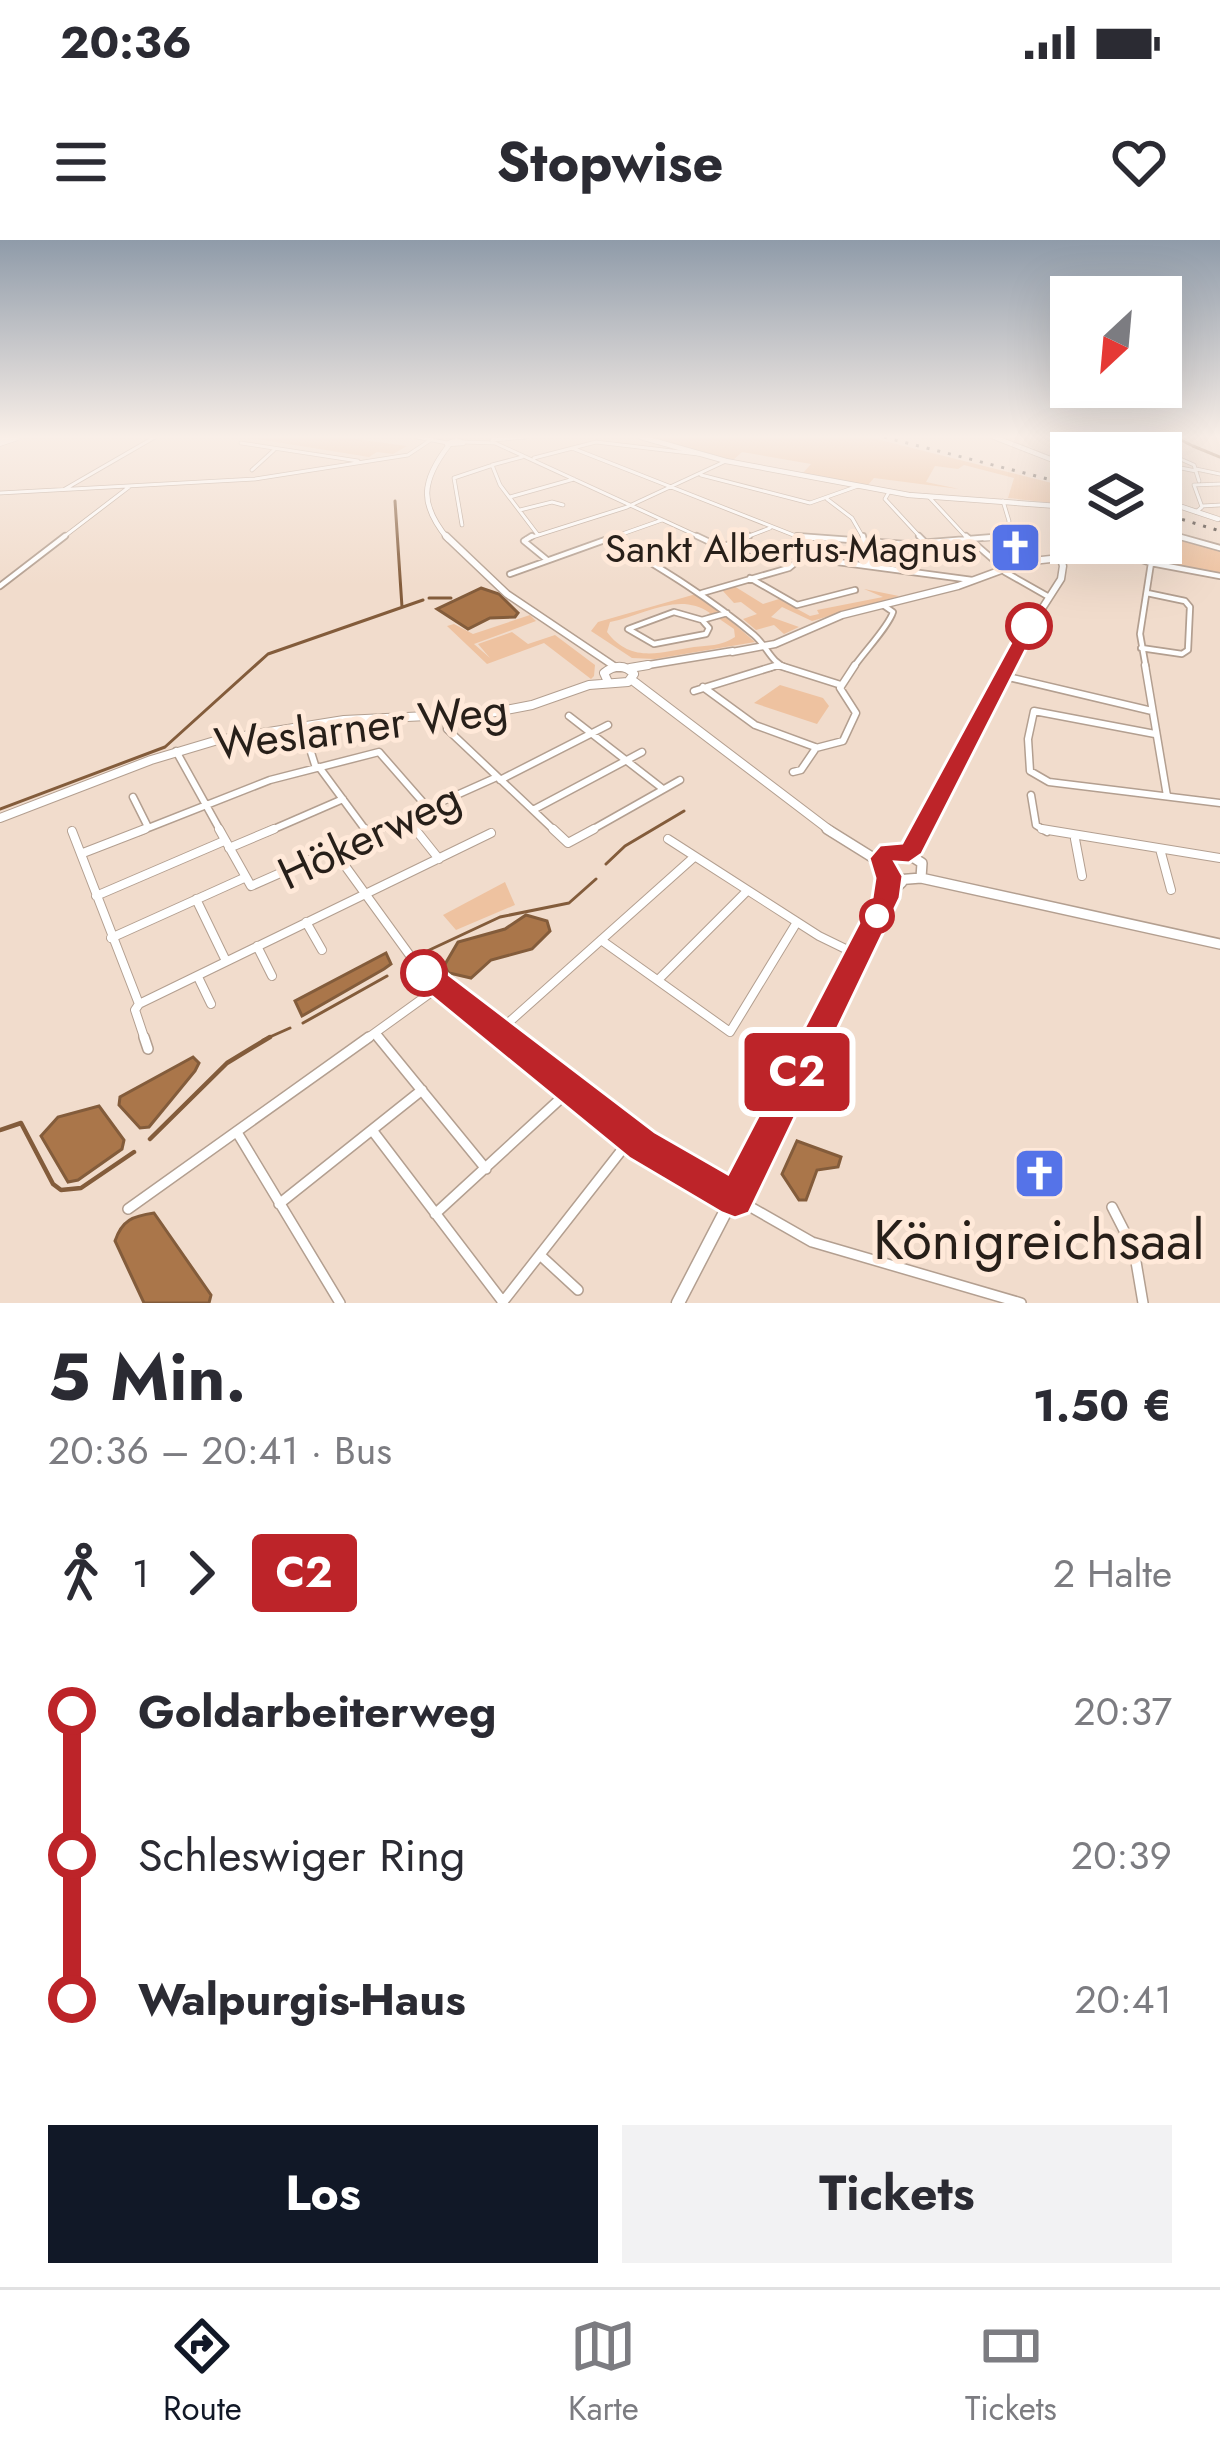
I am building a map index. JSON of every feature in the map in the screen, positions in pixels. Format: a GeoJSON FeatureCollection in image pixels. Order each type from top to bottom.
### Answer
{"type":"FeatureCollection","features":[{"type":"Feature","properties":{"kind":"street"},"geometry":{"type":"LineString","coordinates":[[63,490],[69,487]]}},
{"type":"Feature","properties":{"kind":"street"},"geometry":{"type":"LineString","coordinates":[[0,493],[101,487]]}},
{"type":"Feature","properties":{"kind":"street"},"geometry":{"type":"LineString","coordinates":[[0,586],[128,487]]}},
{"type":"Feature","properties":{"kind":"street"},"geometry":{"type":"LineString","coordinates":[[426,487],[424,495],[439,533],[590,654],[616,667],[645,694],[850,843],[883,858],[909,854]]}},
{"type":"Feature","properties":{"kind":"street"},"geometry":{"type":"LineString","coordinates":[[455,487],[462,525]]}},
{"type":"Feature","properties":{"kind":"street"},"geometry":{"type":"LineString","coordinates":[[505,487],[538,535]]}},
{"type":"Feature","properties":{"kind":"street"},"geometry":{"type":"LineString","coordinates":[[510,496],[545,487]]}},
{"type":"Feature","properties":{"kind":"street"},"geometry":{"type":"LineString","coordinates":[[591,487],[724,548],[972,580]]}},
{"type":"Feature","properties":{"kind":"street"},"geometry":{"type":"LineString","coordinates":[[663,487],[801,538],[867,544],[1009,536],[1003,501]]}},
{"type":"Feature","properties":{"kind":"street"},"geometry":{"type":"LineString","coordinates":[[546,559],[524,541],[674,487]]}},
{"type":"Feature","properties":{"kind":"street"},"geometry":{"type":"LineString","coordinates":[[744,487],[802,502],[827,499],[857,487]]}},
{"type":"Feature","properties":{"kind":"street"},"geometry":{"type":"LineString","coordinates":[[862,487],[929,497],[1050,505]]}},
{"type":"Feature","properties":{"kind":"street"},"geometry":{"type":"LineString","coordinates":[[1194,487],[1199,509]]}},
{"type":"Feature","properties":{"kind":"street"},"geometry":{"type":"LineString","coordinates":[[890,491],[885,500],[889,506],[927,544]]}},
{"type":"Feature","properties":{"kind":"street"},"geometry":{"type":"LineString","coordinates":[[929,497],[1004,570],[1049,596]]}},
{"type":"Feature","properties":{"kind":"street"},"geometry":{"type":"LineString","coordinates":[[827,499],[854,518],[867,544],[869,566]]}},
{"type":"Feature","properties":{"kind":"street"},"geometry":{"type":"LineString","coordinates":[[519,511],[552,502],[563,505]]}},
{"type":"Feature","properties":{"kind":"street"},"geometry":{"type":"LineString","coordinates":[[1182,505],[1219,519]]}},
{"type":"Feature","properties":{"kind":"street"},"geometry":{"type":"LineString","coordinates":[[1199,509],[1220,505]]}},
{"type":"Feature","properties":{"kind":"street"},"geometry":{"type":"LineString","coordinates":[[510,574],[662,520]]}},
{"type":"Feature","properties":{"kind":"street"},"geometry":{"type":"LineString","coordinates":[[724,548],[770,528]]}},
{"type":"Feature","properties":{"kind":"street"},"geometry":{"type":"LineString","coordinates":[[610,538],[702,593],[778,665],[841,685],[858,710],[857,719],[843,741],[816,748],[762,729],[703,687]]}},
{"type":"Feature","properties":{"kind":"street"},"geometry":{"type":"LineString","coordinates":[[1182,538],[1220,548]]}},
{"type":"Feature","properties":{"kind":"street"},"geometry":{"type":"LineString","coordinates":[[702,593],[789,568],[801,558]]}},
{"type":"Feature","properties":{"kind":"street"},"geometry":{"type":"LineString","coordinates":[[606,676],[629,677],[652,667],[763,647],[842,615],[1050,559]]}},
{"type":"Feature","properties":{"kind":"street"},"geometry":{"type":"LineString","coordinates":[[909,854],[1000,675],[1063,574],[1061,564]]}},
{"type":"Feature","properties":{"kind":"street"},"geometry":{"type":"LineString","coordinates":[[1151,564],[1141,648],[1167,796]]}},
{"type":"Feature","properties":{"kind":"street"},"geometry":{"type":"LineString","coordinates":[[1157,564],[1220,575]]}},
{"type":"Feature","properties":{"kind":"street"},"geometry":{"type":"LineString","coordinates":[[750,578],[797,605],[855,590]]}},
{"type":"Feature","properties":{"kind":"street"},"geometry":{"type":"LineString","coordinates":[[1141,648],[1170,654],[1188,650],[1190,607],[1185,601],[1147,592]]}},
{"type":"Feature","properties":{"kind":"street"},"geometry":{"type":"LineString","coordinates":[[841,685],[877,632],[893,618],[883,605]]}},
{"type":"Feature","properties":{"kind":"street"},"geometry":{"type":"LineString","coordinates":[[702,620],[709,628],[706,634],[657,647],[638,641],[628,629],[674,612],[702,620],[728,613]]}},
{"type":"Feature","properties":{"kind":"street"},"geometry":{"type":"LineString","coordinates":[[590,654],[606,676]]}},
{"type":"Feature","properties":{"kind":"street"},"geometry":{"type":"LineString","coordinates":[[694,691],[720,679],[744,680],[778,665]]}},
{"type":"Feature","properties":{"kind":"street"},"geometry":{"type":"LineString","coordinates":[[606,676],[616,667]]}},
{"type":"Feature","properties":{"kind":"street"},"geometry":{"type":"LineString","coordinates":[[1000,675],[1152,711]]}},
{"type":"Feature","properties":{"kind":"street","name":"Weslarner Weg"},"geometry":{"type":"LineString","coordinates":[[0,818],[176,751],[344,720],[447,717],[532,705],[606,676]]}},
{"type":"Feature","properties":{"kind":"street"},"geometry":{"type":"LineString","coordinates":[[1155,734],[1034,711],[1028,739],[1030,771],[1035,778],[1220,803]]}},
{"type":"Feature","properties":{"kind":"street"},"geometry":{"type":"LineString","coordinates":[[569,716],[663,789]]}},
{"type":"Feature","properties":{"kind":"street"},"geometry":{"type":"LineString","coordinates":[[447,717],[447,729],[568,843],[680,780]]}},
{"type":"Feature","properties":{"kind":"street","name":"Hökerweg"},"geometry":{"type":"LineString","coordinates":[[176,751],[245,878],[251,886],[258,886],[608,725]]}},
{"type":"Feature","properties":{"kind":"street"},"geometry":{"type":"LineString","coordinates":[[309,746],[318,768],[370,835]]}},
{"type":"Feature","properties":{"kind":"street"},"geometry":{"type":"LineString","coordinates":[[793,772],[800,770],[816,748]]}},
{"type":"Feature","properties":{"kind":"street"},"geometry":{"type":"LineString","coordinates":[[83,853],[270,779],[382,752],[428,808]]}},
{"type":"Feature","properties":{"kind":"street"},"geometry":{"type":"LineString","coordinates":[[533,810],[642,752]]}},
{"type":"Feature","properties":{"kind":"street"},"geometry":{"type":"LineString","coordinates":[[1031,795],[1036,825],[1049,833],[1220,858]]}},
{"type":"Feature","properties":{"kind":"street"},"geometry":{"type":"LineString","coordinates":[[133,796],[148,827]]}},
{"type":"Feature","properties":{"kind":"street"},"geometry":{"type":"LineString","coordinates":[[96,896],[343,799]]}},
{"type":"Feature","properties":{"kind":"street"},"geometry":{"type":"LineString","coordinates":[[406,818],[439,859]]}},
{"type":"Feature","properties":{"kind":"street"},"geometry":{"type":"LineString","coordinates":[[72,831],[139,1004]]}},
{"type":"Feature","properties":{"kind":"street"},"geometry":{"type":"LineString","coordinates":[[148,1049],[135,1010],[139,1004],[491,833]]}},
{"type":"Feature","properties":{"kind":"street"},"geometry":{"type":"LineString","coordinates":[[1075,837],[1082,876]]}},
{"type":"Feature","properties":{"kind":"street"},"geometry":{"type":"LineString","coordinates":[[668,839],[693,859],[858,955]]}},
{"type":"Feature","properties":{"kind":"street"},"geometry":{"type":"LineString","coordinates":[[1160,849],[1172,890]]}},
{"type":"Feature","properties":{"kind":"street"},"geometry":{"type":"LineString","coordinates":[[335,852],[412,961],[632,1137],[812,1241],[1021,1303]]}},
{"type":"Feature","properties":{"kind":"street"},"geometry":{"type":"LineString","coordinates":[[909,854],[922,874],[956,885],[1046,910],[1220,944]]}},
{"type":"Feature","properties":{"kind":"street"},"geometry":{"type":"LineString","coordinates":[[678,1303],[886,898],[889,876],[883,858]]}},
{"type":"Feature","properties":{"kind":"street"},"geometry":{"type":"LineString","coordinates":[[498,1032],[693,859]]}},
{"type":"Feature","properties":{"kind":"street"},"geometry":{"type":"LineString","coordinates":[[886,898],[902,882],[922,874]]}},
{"type":"Feature","properties":{"kind":"street"},"geometry":{"type":"LineString","coordinates":[[889,876],[902,882]]}},
{"type":"Feature","properties":{"kind":"street"},"geometry":{"type":"LineString","coordinates":[[111,938],[245,878]]}},
{"type":"Feature","properties":{"kind":"street"},"geometry":{"type":"LineString","coordinates":[[658,980],[746,891]]}},
{"type":"Feature","properties":{"kind":"street"},"geometry":{"type":"LineString","coordinates":[[196,899],[226,962]]}},
{"type":"Feature","properties":{"kind":"street"},"geometry":{"type":"LineString","coordinates":[[306,922],[322,950]]}},
{"type":"Feature","properties":{"kind":"street"},"geometry":{"type":"LineString","coordinates":[[601,940],[730,1032],[797,922]]}},
{"type":"Feature","properties":{"kind":"street"},"geometry":{"type":"LineString","coordinates":[[257,946],[272,976]]}},
{"type":"Feature","properties":{"kind":"street"},"geometry":{"type":"LineString","coordinates":[[198,977],[211,1004]]}},
{"type":"Feature","properties":{"kind":"street"},"geometry":{"type":"LineString","coordinates":[[128,1209],[440,986]]}},
{"type":"Feature","properties":{"kind":"street"},"geometry":{"type":"LineString","coordinates":[[376,1034],[486,1168]]}},
{"type":"Feature","properties":{"kind":"street"},"geometry":{"type":"LineString","coordinates":[[435,1214],[571,1089]]}},
{"type":"Feature","properties":{"kind":"street"},"geometry":{"type":"LineString","coordinates":[[279,1204],[422,1090]]}},
{"type":"Feature","properties":{"kind":"street"},"geometry":{"type":"LineString","coordinates":[[372,1130],[502,1303],[632,1137]]}},
{"type":"Feature","properties":{"kind":"street"},"geometry":{"type":"LineString","coordinates":[[238,1134],[340,1303]]}},
{"type":"Feature","properties":{"kind":"street"},"geometry":{"type":"LineString","coordinates":[[1112,1207],[1134,1250],[1143,1303]]}},
{"type":"Feature","properties":{"kind":"street"},"geometry":{"type":"LineString","coordinates":[[540,1255],[578,1290]]}},
{"type":"Feature","properties":{"kind":"shaded area"},"geometry":{"type":"Polygon","coordinates":[[[1011,487],[1050,487],[1050,503],[1008,498],[1011,487]]]}},
{"type":"Feature","properties":{"kind":"shaded area"},"geometry":{"type":"Polygon","coordinates":[[[1182,540],[1220,550],[1220,574],[1160,564],[1182,564],[1182,540]]]}},
{"type":"Feature","properties":{"kind":"shaded area"},"geometry":{"type":"Polygon","coordinates":[[[734,586],[763,604],[779,599],[810,616],[819,614],[817,610],[883,597],[864,589],[899,596],[812,621],[782,607],[771,617],[799,627],[784,634],[774,625],[756,630],[743,619],[757,614],[741,602],[734,603],[722,590],[734,586]]]}},
{"type":"Feature","properties":{"kind":"shaded area"},"geometry":{"type":"Polygon","coordinates":[[[481,588],[499,594],[518,613],[515,617],[490,618],[468,629],[437,609],[481,588]]]}},
{"type":"Feature","properties":{"kind":"shaded area"},"geometry":{"type":"Polygon","coordinates":[[[696,594],[722,613],[704,617],[710,613],[674,604],[610,622],[607,632],[626,649],[658,653],[735,637],[734,629],[718,618],[725,616],[755,642],[655,659],[632,658],[591,631],[598,622],[696,594]]]}},
{"type":"Feature","properties":{"kind":"shaded area"},"geometry":{"type":"Polygon","coordinates":[[[530,615],[536,621],[474,644],[490,658],[478,644],[512,632],[528,644],[555,635],[595,665],[591,679],[544,643],[487,664],[447,626],[454,624],[473,634],[530,615]]]}},
{"type":"Feature","properties":{"kind":"shaded area"},"geometry":{"type":"Polygon","coordinates":[[[780,685],[823,698],[829,706],[817,724],[754,703],[780,685]]]}},
{"type":"Feature","properties":{"kind":"shaded area"},"geometry":{"type":"Polygon","coordinates":[[[505,882],[515,905],[456,930],[443,915],[505,882]]]}},
{"type":"Feature","properties":{"kind":"shaded area"},"geometry":{"type":"Polygon","coordinates":[[[526,915],[547,921],[550,931],[532,949],[491,960],[471,978],[449,973],[444,966],[458,942],[505,929],[526,915]]]}},
{"type":"Feature","properties":{"kind":"shaded area"},"geometry":{"type":"Polygon","coordinates":[[[386,953],[391,964],[302,1016],[295,1001],[386,953]]]}},
{"type":"Feature","properties":{"kind":"shaded area"},"geometry":{"type":"Polygon","coordinates":[[[193,1057],[199,1063],[195,1071],[149,1127],[140,1128],[119,1105],[120,1097],[193,1057]]]}},
{"type":"Feature","properties":{"kind":"shaded area"},"geometry":{"type":"Polygon","coordinates":[[[99,1106],[124,1140],[122,1149],[68,1182],[41,1136],[58,1117],[99,1106]]]}},
{"type":"Feature","properties":{"kind":"shaded area"},"geometry":{"type":"Polygon","coordinates":[[[797,1141],[841,1157],[838,1167],[817,1170],[806,1200],[799,1200],[782,1174],[797,1141]]]}},
{"type":"Feature","properties":{"kind":"shaded area"},"geometry":{"type":"Polygon","coordinates":[[[154,1213],[211,1295],[209,1303],[144,1303],[115,1241],[129,1220],[154,1213]]]}},
{"type":"Feature","properties":{"kind":"waterway"},"geometry":{"type":"LineString","coordinates":[[395,501],[402,607]]}},
{"type":"Feature","properties":{"kind":"waterway"},"geometry":{"type":"LineString","coordinates":[[429,598],[451,598]]}},
{"type":"Feature","properties":{"kind":"waterway"},"geometry":{"type":"LineString","coordinates":[[0,809],[165,747],[268,654],[423,600]]}},
{"type":"Feature","properties":{"kind":"waterway"},"geometry":{"type":"LineString","coordinates":[[606,864],[625,846],[684,811]]}},
{"type":"Feature","properties":{"kind":"waterway"},"geometry":{"type":"LineString","coordinates":[[423,953],[500,917],[569,903],[596,879]]}},
{"type":"Feature","properties":{"kind":"waterway"},"geometry":{"type":"LineString","coordinates":[[303,1023],[387,976]]}},
{"type":"Feature","properties":{"kind":"waterway"},"geometry":{"type":"LineString","coordinates":[[263,1040],[290,1028]]}},
{"type":"Feature","properties":{"kind":"waterway"},"geometry":{"type":"LineString","coordinates":[[150,1139],[227,1063],[270,1037]]}},
{"type":"Feature","properties":{"kind":"waterway"},"geometry":{"type":"LineString","coordinates":[[0,1130],[21,1123],[53,1184],[61,1190],[81,1188],[134,1152]]}},
{"type":"Feature","properties":{"kind":"railway"},"geometry":{"type":"LineString","coordinates":[[1182,519],[1220,531]]}},
{"type":"Feature","properties":{"kind":"bus line","name":"C2"},"geometry":{"type":"LineString","coordinates":[[424,973],[642,1145],[735,1199],[886,898],[889,876],[881,867],[882,858],[890,852],[909,854],[1029,626]]}},
{"type":"Feature","properties":{"kind":"place","name":"Sankt Albertus-Magnus"},"geometry":{"type":"Point","coordinates":[1016,548]}},
{"type":"Feature","properties":{"kind":"place","name":"Königreichsaal"},"geometry":{"type":"Point","coordinates":[1039,1173]}}]}
